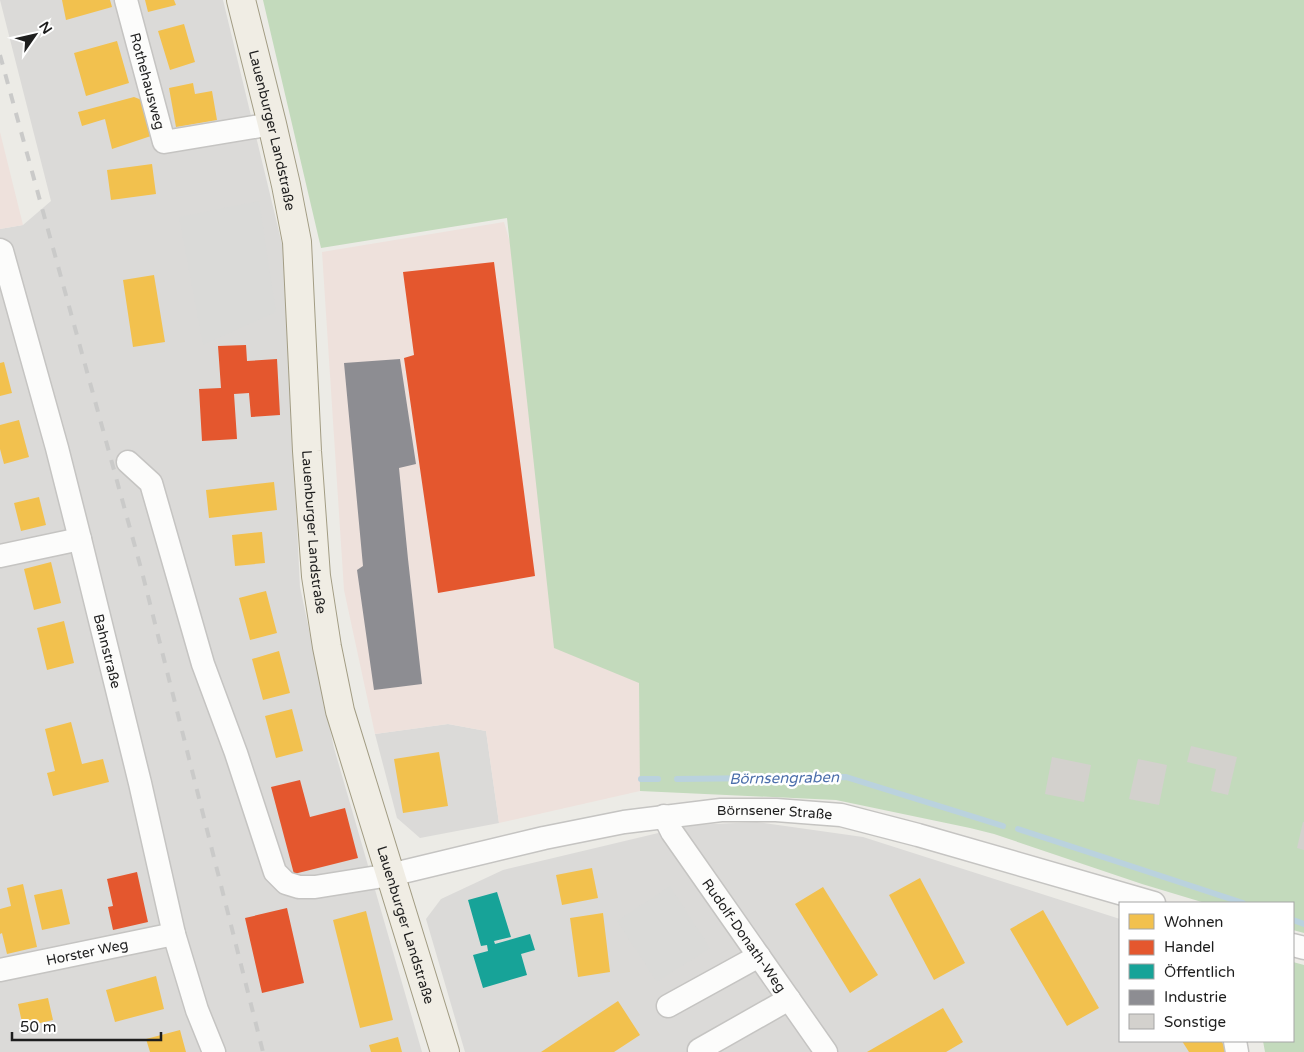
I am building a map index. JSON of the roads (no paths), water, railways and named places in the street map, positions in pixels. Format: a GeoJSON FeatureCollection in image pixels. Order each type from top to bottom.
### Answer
{"type":"FeatureCollection","features":[{"type":"Feature","properties":{"kind":"main road","name":"Lauenburger Landstraße"},"geometry":{"type":"LineString","coordinates":[[241,0],[272,124],[297,242],[308,470],[316,576],[327,647],[340,711],[445,1052]]}},
{"type":"Feature","properties":{"kind":"street","name":"Rothehausweg"},"geometry":{"type":"LineString","coordinates":[[126,0],[164,142],[272,124]]}},
{"type":"Feature","properties":{"kind":"street","name":"Bahnstraße"},"geometry":{"type":"LineString","coordinates":[[0,250],[2,251],[40,386],[80,539],[140,784],[174,934],[197,1010],[214,1052]]}},
{"type":"Feature","properties":{"kind":"street","name":"Börnsener Straße"},"geometry":{"type":"LineString","coordinates":[[128,462],[151,483],[203,664],[236,753],[275,872],[286,883],[299,887],[316,887],[390,876],[544,838],[664,816],[721,810],[776,810],[841,815],[927,837],[1151,902]]}},
{"type":"Feature","properties":{"kind":"street"},"geometry":{"type":"LineString","coordinates":[[0,556],[80,539]]}},
{"type":"Feature","properties":{"kind":"street","name":"Rudolf-Donath-Weg"},"geometry":{"type":"LineString","coordinates":[[664,816],[672,832],[826,1052]]}},
{"type":"Feature","properties":{"kind":"street","name":"Horster Weg"},"geometry":{"type":"LineString","coordinates":[[0,970],[174,934]]}},
{"type":"Feature","properties":{"kind":"street"},"geometry":{"type":"LineString","coordinates":[[668,1006],[759,956]]}},
{"type":"Feature","properties":{"kind":"street"},"geometry":{"type":"LineString","coordinates":[[700,1052],[699,1050],[789,999]]}},
{"type":"Feature","properties":{"kind":"waterway","name":"Börnsengraben"},"geometry":{"type":"LineString","coordinates":[[677,779],[846,777],[1003,826]]}},
{"type":"Feature","properties":{"kind":"waterway","name":"Börnsengraben"},"geometry":{"type":"LineString","coordinates":[[641,779],[658,779]]}},
{"type":"Feature","properties":{"kind":"waterway","name":"Börnsengraben"},"geometry":{"type":"LineString","coordinates":[[1018,829],[1240,902]]}},
{"type":"Feature","properties":{"kind":"waterway","name":"Börnsengraben"},"geometry":{"type":"LineString","coordinates":[[1294,920],[1304,924]]}},
{"type":"Feature","properties":{"kind":"railway"},"geometry":{"type":"LineString","coordinates":[[0,55],[142,572],[263,1052]]}}]}
